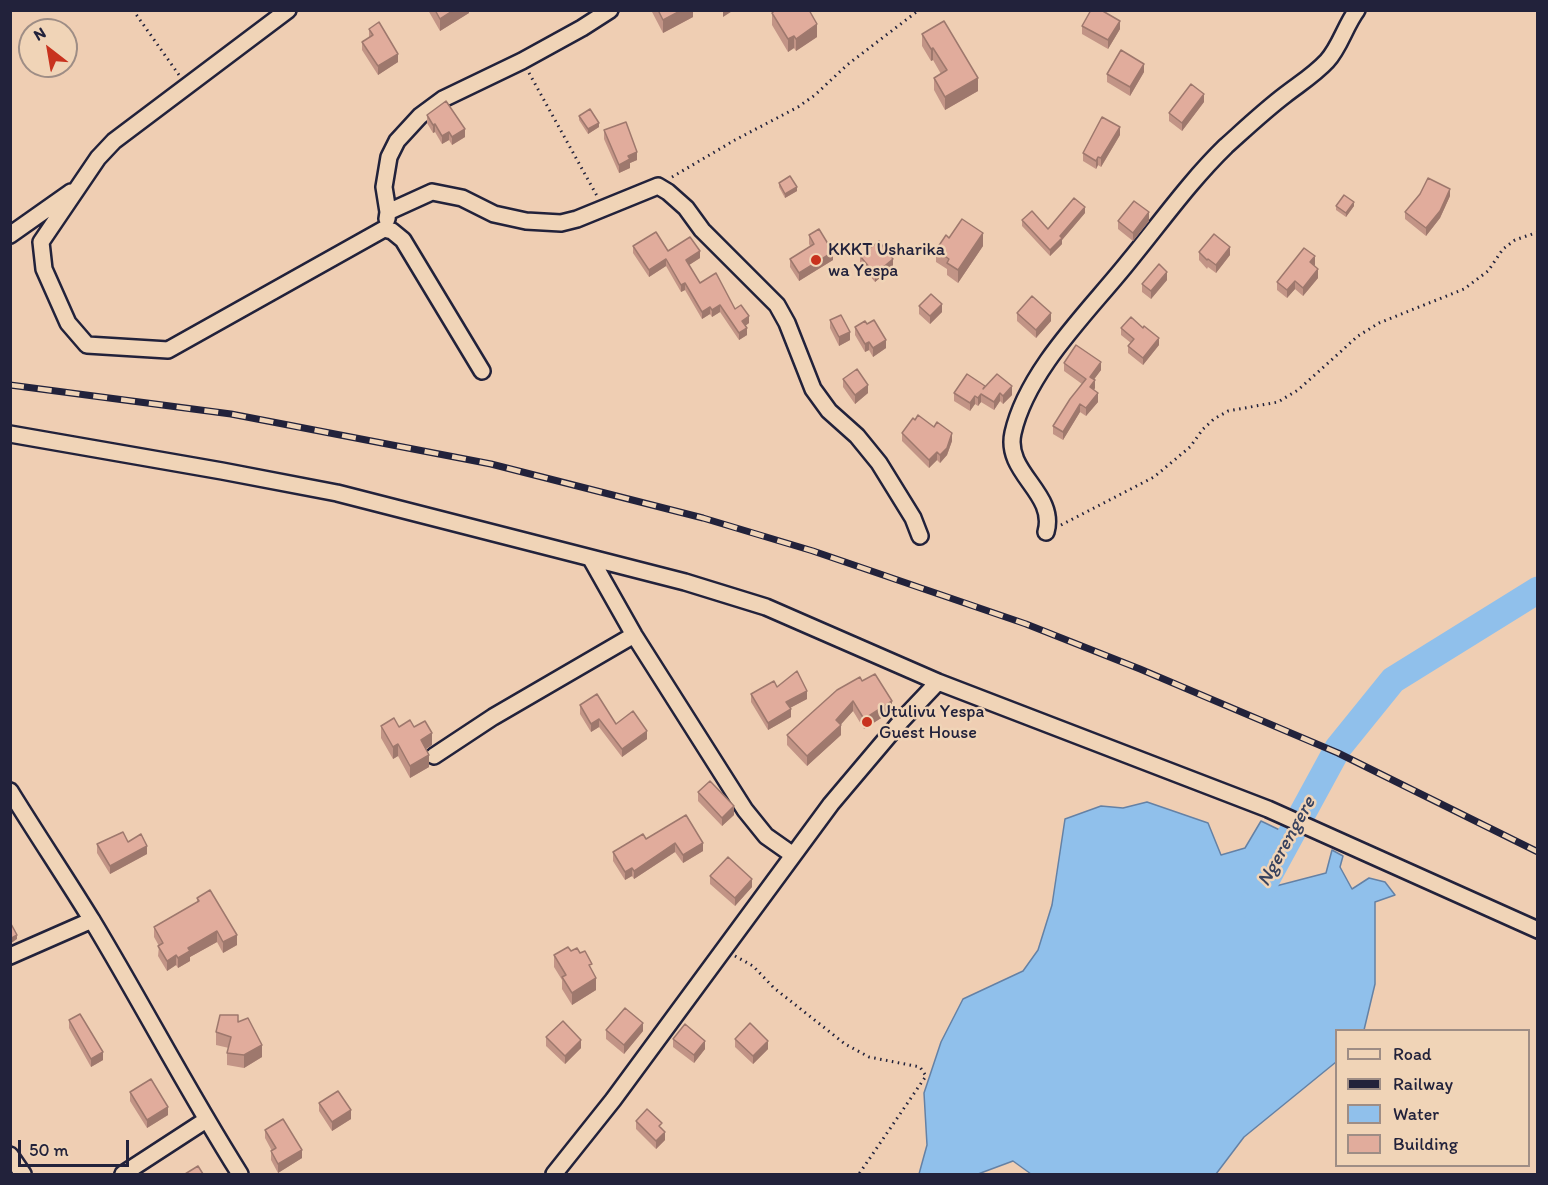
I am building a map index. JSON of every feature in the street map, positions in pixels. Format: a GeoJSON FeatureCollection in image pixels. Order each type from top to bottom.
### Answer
{"type":"FeatureCollection","features":[{"type":"Feature","properties":{"kind":"street"},"geometry":{"type":"LineString","coordinates":[[288,10],[114,141],[98,158],[78,186],[41,242],[44,270],[68,323],[87,345],[168,350],[384,230],[393,231],[403,240],[482,371]]}},
{"type":"Feature","properties":{"kind":"street"},"geometry":{"type":"LineString","coordinates":[[384,230],[388,212],[384,187],[385,171],[389,157],[407,129],[420,116],[443,99],[522,61],[610,10]]}},
{"type":"Feature","properties":{"kind":"street"},"geometry":{"type":"LineString","coordinates":[[1046,532],[1047,509],[1014,459],[1011,447],[1020,410],[1031,388],[1058,347],[1202,171],[1249,126],[1314,74],[1330,58],[1358,10]]}},
{"type":"Feature","properties":{"kind":"street"},"geometry":{"type":"LineString","coordinates":[[10,235],[78,186]]}},
{"type":"Feature","properties":{"kind":"street"},"geometry":{"type":"LineString","coordinates":[[388,212],[432,192],[462,198],[494,214],[526,221],[561,223],[577,219],[658,186],[668,192],[686,208],[702,230],[777,305],[787,323],[813,389],[829,411],[857,436],[879,463],[913,518],[920,536]]}},
{"type":"Feature","properties":{"kind":"street"},"geometry":{"type":"LineString","coordinates":[[10,434],[338,494],[685,582],[766,607],[938,682],[1268,809],[1538,930]]}},
{"type":"Feature","properties":{"kind":"street"},"geometry":{"type":"LineString","coordinates":[[591,559],[634,635],[746,810],[766,836],[793,855]]}},
{"type":"Feature","properties":{"kind":"street"},"geometry":{"type":"LineString","coordinates":[[434,756],[502,711],[634,635]]}},
{"type":"Feature","properties":{"kind":"street"},"geometry":{"type":"LineString","coordinates":[[554,1174],[613,1101],[831,804],[902,720],[938,682]]}},
{"type":"Feature","properties":{"kind":"street"},"geometry":{"type":"LineString","coordinates":[[10,791],[92,920],[206,1120],[240,1174]]}},
{"type":"Feature","properties":{"kind":"street"},"geometry":{"type":"LineString","coordinates":[[10,956],[92,920]]}},
{"type":"Feature","properties":{"kind":"street"},"geometry":{"type":"LineString","coordinates":[[123,1174],[206,1120]]}},
{"type":"Feature","properties":{"kind":"street"},"geometry":{"type":"LineString","coordinates":[[10,1155],[23,1174]]}},
{"type":"Feature","properties":{"kind":"path"},"geometry":{"type":"LineString","coordinates":[[133,10],[188,86]]}},
{"type":"Feature","properties":{"kind":"path"},"geometry":{"type":"LineString","coordinates":[[658,186],[735,140],[798,107],[815,95],[847,65],[919,10]]}},
{"type":"Feature","properties":{"kind":"path"},"geometry":{"type":"LineString","coordinates":[[522,61],[604,208]]}},
{"type":"Feature","properties":{"kind":"path"},"geometry":{"type":"LineString","coordinates":[[1046,532],[1154,477],[1190,447],[1203,429],[1214,419],[1228,411],[1278,402],[1298,390],[1358,336],[1378,323],[1464,289],[1488,272],[1503,249],[1515,240],[1538,232]]}},
{"type":"Feature","properties":{"kind":"path"},"geometry":{"type":"LineString","coordinates":[[723,950],[753,966],[774,988],[845,1044],[869,1057],[920,1067],[926,1076],[859,1174]]}},
{"type":"Feature","properties":{"kind":"water"},"geometry":{"type":"Polygon","coordinates":[[[1147,802],[1208,823],[1221,855],[1245,848],[1261,821],[1288,834],[1268,868],[1276,886],[1326,873],[1332,850],[1343,856],[1340,867],[1352,889],[1369,878],[1385,882],[1395,895],[1375,902],[1375,984],[1364,1029],[1335,1029],[1335,1063],[1244,1137],[1216,1174],[1031,1174],[1013,1161],[978,1174],[919,1174],[927,1145],[924,1093],[941,1042],[963,999],[1023,971],[1038,950],[1052,905],[1065,819],[1101,806],[1123,808],[1147,802]]]}},
{"type":"Feature","properties":{"kind":"building"},"geometry":{"type":"Polygon","coordinates":[[[435,10],[454,10],[440,19],[435,10]]]}},
{"type":"Feature","properties":{"kind":"building"},"geometry":{"type":"Polygon","coordinates":[[[658,10],[682,10],[663,20],[658,10]]]}},
{"type":"Feature","properties":{"kind":"building"},"geometry":{"type":"Polygon","coordinates":[[[775,10],[809,10],[817,24],[796,39],[794,36],[788,39],[772,13],[775,10]]]}},
{"type":"Feature","properties":{"kind":"building"},"geometry":{"type":"Polygon","coordinates":[[[1091,10],[1101,10],[1120,21],[1108,40],[1082,26],[1091,10]]]}},
{"type":"Feature","properties":{"kind":"building"},"geometry":{"type":"Polygon","coordinates":[[[944,21],[978,78],[945,97],[934,78],[947,70],[922,34],[944,21]]]}},
{"type":"Feature","properties":{"kind":"building"},"geometry":{"type":"Polygon","coordinates":[[[379,22],[398,54],[378,66],[362,42],[373,35],[369,29],[379,22]]]}},
{"type":"Feature","properties":{"kind":"building"},"geometry":{"type":"Polygon","coordinates":[[[1121,50],[1144,64],[1130,87],[1107,74],[1121,50]]]}},
{"type":"Feature","properties":{"kind":"building"},"geometry":{"type":"Polygon","coordinates":[[[1191,84],[1204,94],[1182,123],[1169,113],[1191,84]]]}},
{"type":"Feature","properties":{"kind":"building"},"geometry":{"type":"Polygon","coordinates":[[[446,101],[465,129],[452,137],[449,132],[442,136],[427,115],[446,101]]]}},
{"type":"Feature","properties":{"kind":"building"},"geometry":{"type":"Polygon","coordinates":[[[590,109],[599,123],[588,129],[579,116],[590,109]]]}},
{"type":"Feature","properties":{"kind":"building"},"geometry":{"type":"Polygon","coordinates":[[[1102,117],[1120,127],[1101,158],[1098,157],[1096,161],[1083,153],[1102,117]]]}},
{"type":"Feature","properties":{"kind":"building"},"geometry":{"type":"Polygon","coordinates":[[[626,122],[637,152],[628,156],[630,159],[619,165],[604,130],[626,122]]]}},
{"type":"Feature","properties":{"kind":"building"},"geometry":{"type":"Polygon","coordinates":[[[790,176],[797,187],[785,194],[779,183],[790,176]]]}},
{"type":"Feature","properties":{"kind":"building"},"geometry":{"type":"Polygon","coordinates":[[[1428,178],[1450,189],[1440,211],[1426,228],[1405,212],[1420,194],[1428,178]]]}},
{"type":"Feature","properties":{"kind":"building"},"geometry":{"type":"Polygon","coordinates":[[[1344,195],[1354,202],[1346,213],[1336,206],[1344,195]]]}},
{"type":"Feature","properties":{"kind":"building"},"geometry":{"type":"Polygon","coordinates":[[[1074,198],[1085,207],[1050,250],[1022,220],[1032,211],[1048,229],[1074,198]]]}},
{"type":"Feature","properties":{"kind":"building"},"geometry":{"type":"Polygon","coordinates":[[[1134,201],[1149,212],[1133,233],[1118,221],[1134,201]]]}},
{"type":"Feature","properties":{"kind":"building"},"geometry":{"type":"Polygon","coordinates":[[[962,219],[983,233],[958,270],[947,263],[949,259],[936,250],[946,235],[949,238],[962,219]]]}},
{"type":"Feature","properties":{"kind":"building"},"geometry":{"type":"Polygon","coordinates":[[[819,229],[833,252],[799,273],[790,259],[814,244],[809,235],[819,229]]]}},
{"type":"Feature","properties":{"kind":"building"},"geometry":{"type":"Polygon","coordinates":[[[656,232],[668,251],[690,237],[700,251],[686,260],[700,283],[716,273],[735,309],[741,305],[749,316],[742,321],[747,328],[739,333],[720,305],[702,312],[685,283],[681,285],[666,259],[649,270],[633,246],[656,232]]]}},
{"type":"Feature","properties":{"kind":"building"},"geometry":{"type":"Polygon","coordinates":[[[1214,234],[1230,247],[1216,265],[1199,252],[1214,234]]]}},
{"type":"Feature","properties":{"kind":"building"},"geometry":{"type":"Polygon","coordinates":[[[879,241],[893,259],[875,274],[860,256],[879,241]]]}},
{"type":"Feature","properties":{"kind":"building"},"geometry":{"type":"Polygon","coordinates":[[[1304,248],[1315,256],[1310,262],[1318,269],[1303,288],[1295,281],[1287,290],[1277,282],[1304,248]]]}},
{"type":"Feature","properties":{"kind":"building"},"geometry":{"type":"Polygon","coordinates":[[[1159,264],[1167,272],[1151,291],[1142,284],[1159,264]]]}},
{"type":"Feature","properties":{"kind":"building"},"geometry":{"type":"Polygon","coordinates":[[[931,294],[942,304],[930,316],[919,306],[931,294]]]}},
{"type":"Feature","properties":{"kind":"building"},"geometry":{"type":"Polygon","coordinates":[[[1032,296],[1051,313],[1036,330],[1017,313],[1032,296]]]}},
{"type":"Feature","properties":{"kind":"building"},"geometry":{"type":"Polygon","coordinates":[[[841,315],[850,332],[839,337],[830,320],[841,315]]]}},
{"type":"Feature","properties":{"kind":"building"},"geometry":{"type":"Polygon","coordinates":[[[1131,317],[1159,338],[1143,358],[1128,346],[1134,339],[1121,328],[1131,317]]]}},
{"type":"Feature","properties":{"kind":"building"},"geometry":{"type":"Polygon","coordinates":[[[874,320],[886,340],[873,348],[869,342],[865,344],[855,327],[865,321],[867,324],[874,320]]]}},
{"type":"Feature","properties":{"kind":"building"},"geometry":{"type":"Polygon","coordinates":[[[1076,345],[1101,362],[1090,377],[1095,380],[1090,387],[1098,393],[1086,408],[1080,404],[1063,432],[1053,426],[1086,379],[1064,363],[1076,345]]]}},
{"type":"Feature","properties":{"kind":"building"},"geometry":{"type":"Polygon","coordinates":[[[857,369],[868,385],[855,395],[843,379],[857,369]]]}},
{"type":"Feature","properties":{"kind":"building"},"geometry":{"type":"Polygon","coordinates":[[[967,374],[985,386],[983,389],[997,374],[1012,386],[1003,396],[1000,393],[994,402],[981,394],[978,398],[975,396],[970,403],[954,393],[967,374]]]}},
{"type":"Feature","properties":{"kind":"building"},"geometry":{"type":"Polygon","coordinates":[[[918,415],[934,427],[937,422],[952,433],[947,448],[940,455],[937,452],[929,460],[902,433],[918,415]]]}},
{"type":"Feature","properties":{"kind":"building"},"geometry":{"type":"Polygon","coordinates":[[[797,671],[807,691],[786,702],[791,709],[768,723],[751,694],[774,681],[777,687],[797,671]]]}},
{"type":"Feature","properties":{"kind":"building"},"geometry":{"type":"Polygon","coordinates":[[[875,674],[892,701],[864,719],[853,701],[836,720],[841,725],[807,756],[787,735],[837,690],[860,677],[862,681],[875,674]]]}},
{"type":"Feature","properties":{"kind":"building"},"geometry":{"type":"Polygon","coordinates":[[[597,694],[616,724],[633,711],[647,731],[622,749],[599,719],[591,724],[580,705],[597,694]]]}},
{"type":"Feature","properties":{"kind":"building"},"geometry":{"type":"Polygon","coordinates":[[[394,718],[399,727],[410,720],[414,727],[425,721],[432,733],[421,740],[429,755],[410,766],[398,744],[393,747],[381,726],[394,718]]]}},
{"type":"Feature","properties":{"kind":"building"},"geometry":{"type":"Polygon","coordinates":[[[710,781],[734,806],[722,818],[698,792],[710,781]]]}},
{"type":"Feature","properties":{"kind":"building"},"geometry":{"type":"Polygon","coordinates":[[[686,815],[703,843],[683,855],[675,843],[634,871],[632,868],[625,872],[613,852],[643,834],[646,839],[686,815]]]}},
{"type":"Feature","properties":{"kind":"building"},"geometry":{"type":"Polygon","coordinates":[[[123,832],[128,842],[141,834],[147,846],[110,866],[97,844],[123,832]]]}},
{"type":"Feature","properties":{"kind":"building"},"geometry":{"type":"Polygon","coordinates":[[[728,857],[752,879],[735,898],[710,876],[728,857]]]}},
{"type":"Feature","properties":{"kind":"building"},"geometry":{"type":"Polygon","coordinates":[[[210,890],[237,935],[223,942],[217,931],[188,948],[190,951],[178,958],[176,955],[167,961],[158,946],[163,943],[154,927],[199,901],[197,898],[210,890]]]}},
{"type":"Feature","properties":{"kind":"building"},"geometry":{"type":"Polygon","coordinates":[[[10,922],[17,935],[10,939],[10,922]]]}},
{"type":"Feature","properties":{"kind":"building"},"geometry":{"type":"Polygon","coordinates":[[[568,947],[571,951],[577,948],[580,953],[585,951],[596,978],[572,993],[562,977],[566,975],[554,955],[568,947]]]}},
{"type":"Feature","properties":{"kind":"building"},"geometry":{"type":"Polygon","coordinates":[[[625,1008],[643,1023],[624,1045],[606,1030],[625,1008]]]}},
{"type":"Feature","properties":{"kind":"building"},"geometry":{"type":"Polygon","coordinates":[[[80,1014],[103,1052],[91,1059],[69,1020],[80,1014]]]}},
{"type":"Feature","properties":{"kind":"building"},"geometry":{"type":"Polygon","coordinates":[[[220,1015],[238,1015],[238,1022],[248,1018],[262,1045],[244,1055],[227,1053],[231,1037],[216,1032],[220,1015]]]}},
{"type":"Feature","properties":{"kind":"building"},"geometry":{"type":"Polygon","coordinates":[[[563,1021],[581,1040],[565,1056],[546,1037],[563,1021]]]}},
{"type":"Feature","properties":{"kind":"building"},"geometry":{"type":"Polygon","coordinates":[[[750,1023],[768,1041],[753,1056],[735,1039],[750,1023]]]}},
{"type":"Feature","properties":{"kind":"building"},"geometry":{"type":"Polygon","coordinates":[[[685,1024],[705,1041],[694,1055],[673,1039],[685,1024]]]}},
{"type":"Feature","properties":{"kind":"building"},"geometry":{"type":"Polygon","coordinates":[[[151,1079],[168,1107],[147,1120],[130,1092],[151,1079]]]}},
{"type":"Feature","properties":{"kind":"building"},"geometry":{"type":"Polygon","coordinates":[[[338,1091],[351,1110],[332,1122],[319,1103],[338,1091]]]}},
{"type":"Feature","properties":{"kind":"building"},"geometry":{"type":"Polygon","coordinates":[[[647,1109],[662,1123],[659,1126],[665,1132],[656,1141],[636,1121],[647,1109]]]}},
{"type":"Feature","properties":{"kind":"building"},"geometry":{"type":"Polygon","coordinates":[[[283,1119],[302,1150],[278,1164],[271,1151],[276,1148],[265,1130],[283,1119]]]}},
{"type":"Feature","properties":{"kind":"building"},"geometry":{"type":"Polygon","coordinates":[[[198,1166],[203,1174],[185,1174],[198,1166]]]}},
{"type":"Feature","properties":{"kind":"waterway","name":"Ngerengere"},"geometry":{"type":"LineString","coordinates":[[1252,906],[1338,748],[1393,680],[1538,590]]}},
{"type":"Feature","properties":{"kind":"railway"},"geometry":{"type":"LineString","coordinates":[[10,385],[231,414],[491,464],[703,518],[813,551],[1026,624],[1140,669],[1338,753],[1538,852]]}},
{"type":"Feature","properties":{"kind":"place","name":"KKKT Usharika wa Yespa"},"geometry":{"type":"Point","coordinates":[816,260]}},
{"type":"Feature","properties":{"kind":"place","name":"Utulivu Yespa Guest House"},"geometry":{"type":"Point","coordinates":[867,722]}}]}
